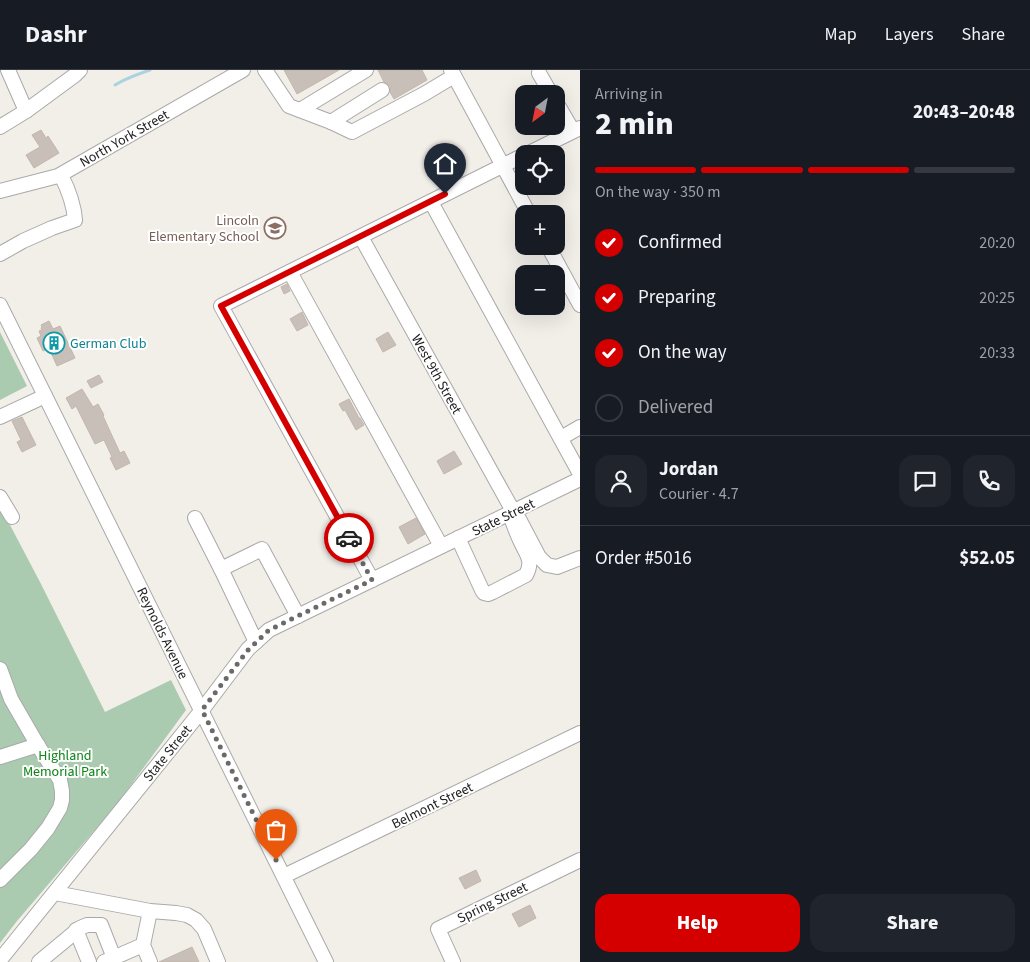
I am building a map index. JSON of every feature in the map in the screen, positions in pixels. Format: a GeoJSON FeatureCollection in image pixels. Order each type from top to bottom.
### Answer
{"type":"FeatureCollection","features":[{"type":"Feature","properties":{"kind":"street"},"geometry":{"type":"LineString","coordinates":[[8,70],[26,111]]}},
{"type":"Feature","properties":{"kind":"street"},"geometry":{"type":"LineString","coordinates":[[0,126],[26,111],[80,70]]}},
{"type":"Feature","properties":{"kind":"street","name":"North York Street"},"geometry":{"type":"LineString","coordinates":[[0,191],[61,175],[243,70]]}},
{"type":"Feature","properties":{"kind":"street"},"geometry":{"type":"LineString","coordinates":[[265,70],[289,106],[352,132],[424,94],[452,73],[524,205]]}},
{"type":"Feature","properties":{"kind":"street"},"geometry":{"type":"LineString","coordinates":[[300,110],[366,70]]}},
{"type":"Feature","properties":{"kind":"street"},"geometry":{"type":"LineString","coordinates":[[539,73],[546,85]]}},
{"type":"Feature","properties":{"kind":"street"},"geometry":{"type":"LineString","coordinates":[[331,122],[382,90]]}},
{"type":"Feature","properties":{"kind":"street"},"geometry":{"type":"LineString","coordinates":[[544,145],[576,130],[565,115]]}},
{"type":"Feature","properties":{"kind":"street"},"geometry":{"type":"LineString","coordinates":[[372,580],[221,306],[515,159]]}},
{"type":"Feature","properties":{"kind":"street"},"geometry":{"type":"LineString","coordinates":[[0,254],[23,241],[75,220],[74,208],[61,175]]}},
{"type":"Feature","properties":{"kind":"street"},"geometry":{"type":"LineString","coordinates":[[431,202],[580,474]]}},
{"type":"Feature","properties":{"kind":"street","name":"West 9th Street"},"geometry":{"type":"LineString","coordinates":[[361,236],[513,512]]}},
{"type":"Feature","properties":{"kind":"street"},"geometry":{"type":"LineString","coordinates":[[553,255],[580,305]]}},
{"type":"Feature","properties":{"kind":"street"},"geometry":{"type":"LineString","coordinates":[[290,272],[441,546]]}},
{"type":"Feature","properties":{"kind":"street","name":"Reynolds Avenue"},"geometry":{"type":"LineString","coordinates":[[0,305],[326,962]]}},
{"type":"Feature","properties":{"kind":"street"},"geometry":{"type":"LineString","coordinates":[[0,417],[45,396]]}},
{"type":"Feature","properties":{"kind":"street"},"geometry":{"type":"LineString","coordinates":[[561,438],[580,427]]}},
{"type":"Feature","properties":{"kind":"street","name":"State Street"},"geometry":{"type":"LineString","coordinates":[[0,960],[202,710],[248,650],[269,630],[580,479]]}},
{"type":"Feature","properties":{"kind":"street"},"geometry":{"type":"LineString","coordinates":[[0,498],[12,517]]}},
{"type":"Feature","properties":{"kind":"street"},"geometry":{"type":"LineString","coordinates":[[458,538],[482,590],[488,594],[493,592],[526,575],[530,565],[529,557],[520,541],[513,512]]}},
{"type":"Feature","properties":{"kind":"street"},"geometry":{"type":"LineString","coordinates":[[513,512],[539,557],[547,565],[558,566],[580,558]]}},
{"type":"Feature","properties":{"kind":"street"},"geometry":{"type":"LineString","coordinates":[[196,518],[256,642]]}},
{"type":"Feature","properties":{"kind":"street"},"geometry":{"type":"LineString","coordinates":[[221,569],[262,548],[298,616]]}},
{"type":"Feature","properties":{"kind":"street"},"geometry":{"type":"LineString","coordinates":[[0,669],[11,699],[60,780],[62,791],[60,808],[48,828],[31,849],[0,880]]}},
{"type":"Feature","properties":{"kind":"street","name":"Belmont Street"},"geometry":{"type":"LineString","coordinates":[[284,876],[580,733]]}},
{"type":"Feature","properties":{"kind":"street"},"geometry":{"type":"LineString","coordinates":[[0,758],[38,745]]}},
{"type":"Feature","properties":{"kind":"street","name":"Spring Street"},"geometry":{"type":"LineString","coordinates":[[453,962],[438,928],[580,860]]}},
{"type":"Feature","properties":{"kind":"street"},"geometry":{"type":"LineString","coordinates":[[55,893],[150,911],[187,915],[196,920],[204,929],[218,962]]}},
{"type":"Feature","properties":{"kind":"street"},"geometry":{"type":"LineString","coordinates":[[150,911],[142,946],[150,962]]}},
{"type":"Feature","properties":{"kind":"street"},"geometry":{"type":"LineString","coordinates":[[39,962],[76,930],[87,925],[101,925],[109,960],[142,946]]}},
{"type":"Feature","properties":{"kind":"street"},"geometry":{"type":"LineString","coordinates":[[76,930],[89,962]]}},
{"type":"Feature","properties":{"kind":"green space"},"geometry":{"type":"Polygon","coordinates":[[[0,332],[27,386],[0,400],[0,332]]]}},
{"type":"Feature","properties":{"kind":"green space","name":"Highland Memorial Park"},"geometry":{"type":"Polygon","coordinates":[[[0,506],[105,712],[171,680],[186,710],[117,804],[0,943],[0,506]]]}},
{"type":"Feature","properties":{"kind":"building"},"geometry":{"type":"Polygon","coordinates":[[[284,70],[339,70],[297,94],[284,70]]]}},
{"type":"Feature","properties":{"kind":"building"},"geometry":{"type":"Polygon","coordinates":[[[378,70],[422,70],[427,80],[394,99],[390,92],[390,86],[384,82],[378,70]]]}},
{"type":"Feature","properties":{"kind":"building"},"geometry":{"type":"Polygon","coordinates":[[[41,130],[46,138],[48,136],[59,153],[34,168],[26,155],[40,147],[32,135],[41,130]]]}},
{"type":"Feature","properties":{"kind":"building"},"geometry":{"type":"Polygon","coordinates":[[[287,284],[290,291],[284,294],[281,287],[287,284]]]}},
{"type":"Feature","properties":{"kind":"building"},"geometry":{"type":"Polygon","coordinates":[[[302,312],[308,325],[297,331],[290,319],[302,312]]]}},
{"type":"Feature","properties":{"kind":"building","name":"German Club"},"geometry":{"type":"Polygon","coordinates":[[[49,321],[53,329],[60,326],[75,358],[57,366],[49,348],[43,351],[37,338],[41,336],[39,331],[42,330],[41,325],[49,321]]]}},
{"type":"Feature","properties":{"kind":"building"},"geometry":{"type":"Polygon","coordinates":[[[388,332],[396,345],[383,352],[376,339],[388,332]]]}},
{"type":"Feature","properties":{"kind":"building"},"geometry":{"type":"Polygon","coordinates":[[[99,375],[103,382],[91,388],[87,381],[99,375]]]}},
{"type":"Feature","properties":{"kind":"building"},"geometry":{"type":"Polygon","coordinates":[[[82,389],[93,407],[98,404],[120,453],[124,451],[130,463],[116,470],[104,440],[95,444],[76,406],[72,409],[66,398],[82,389]]]}},
{"type":"Feature","properties":{"kind":"building"},"geometry":{"type":"Polygon","coordinates":[[[349,399],[364,425],[356,430],[345,410],[343,411],[339,404],[349,399]]]}},
{"type":"Feature","properties":{"kind":"building"},"geometry":{"type":"Polygon","coordinates":[[[22,417],[36,445],[22,452],[17,442],[21,440],[12,421],[22,417]]]}},
{"type":"Feature","properties":{"kind":"building"},"geometry":{"type":"Polygon","coordinates":[[[454,451],[462,464],[444,474],[437,461],[454,451]]]}},
{"type":"Feature","properties":{"kind":"building"},"geometry":{"type":"Polygon","coordinates":[[[416,518],[425,534],[408,544],[399,527],[416,518]]]}},
{"type":"Feature","properties":{"kind":"building"},"geometry":{"type":"Polygon","coordinates":[[[476,870],[481,881],[465,889],[459,878],[476,870]]]}},
{"type":"Feature","properties":{"kind":"building"},"geometry":{"type":"Polygon","coordinates":[[[530,905],[536,918],[519,927],[512,914],[530,905]]]}},
{"type":"Feature","properties":{"kind":"building"},"geometry":{"type":"Polygon","coordinates":[[[192,947],[199,962],[159,962],[192,947]]]}},
{"type":"Feature","properties":{"kind":"waterway"},"geometry":{"type":"LineString","coordinates":[[115,85],[150,70]]}},
{"type":"Feature","properties":{"kind":"way so far"},"geometry":{"type":"LineString","coordinates":[[276,860],[202,710],[248,650],[269,630],[372,580],[349,538]]}},
{"type":"Feature","properties":{"kind":"place","name":"Lincoln Elementary School"},"geometry":{"type":"Point","coordinates":[275,228]}},
{"type":"Feature","properties":{"kind":"place","name":"German Club"},"geometry":{"type":"Point","coordinates":[54,343]}},
{"type":"Feature","properties":{"kind":"route"},"geometry":{"type":"LineString","coordinates":[[349,538],[221,306],[445,194]]}}]}
